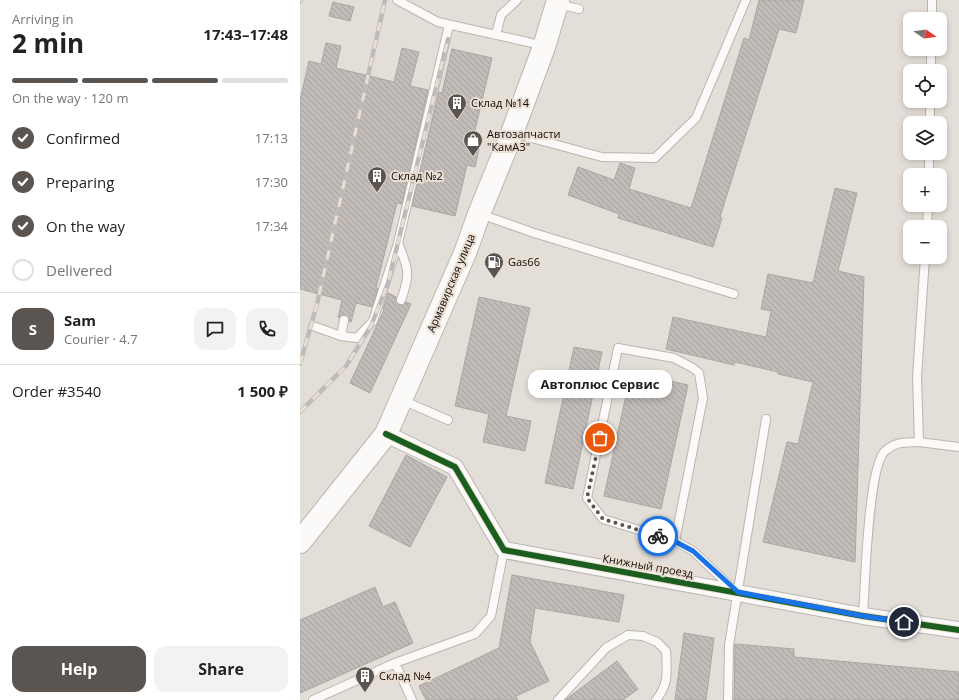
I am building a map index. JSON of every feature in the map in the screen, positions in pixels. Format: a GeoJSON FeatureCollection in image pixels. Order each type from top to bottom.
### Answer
{"type":"FeatureCollection","features":[{"type":"Feature","properties":{"kind":"main road","name":"Армавирская улица"},"geometry":{"type":"LineString","coordinates":[[300,542],[386,434],[465,253],[544,46],[557,2]]}},
{"type":"Feature","properties":{"kind":"street"},"geometry":{"type":"LineString","coordinates":[[386,434],[455,467],[504,550]]}},
{"type":"Feature","properties":{"kind":"street","name":"Книжный проезд"},"geometry":{"type":"LineString","coordinates":[[504,550],[863,616],[959,630]]}},
{"type":"Feature","properties":{"kind":"lane"},"geometry":{"type":"LineString","coordinates":[[397,0],[438,22],[544,46]]}},
{"type":"Feature","properties":{"kind":"lane"},"geometry":{"type":"LineString","coordinates":[[496,35],[501,15],[517,0]]}},
{"type":"Feature","properties":{"kind":"lane"},"geometry":{"type":"LineString","coordinates":[[512,133],[602,157],[655,158],[696,118],[746,0]]}},
{"type":"Feature","properties":{"kind":"lane"},"geometry":{"type":"LineString","coordinates":[[932,0],[932,12]]}},
{"type":"Feature","properties":{"kind":"lane"},"geometry":{"type":"LineString","coordinates":[[557,2],[579,9]]}},
{"type":"Feature","properties":{"kind":"lane"},"geometry":{"type":"LineString","coordinates":[[313,326],[341,336],[357,338],[373,321],[398,243],[449,25]]}},
{"type":"Feature","properties":{"kind":"lane"},"geometry":{"type":"LineString","coordinates":[[479,214],[534,233],[734,294]]}},
{"type":"Feature","properties":{"kind":"lane"},"geometry":{"type":"LineString","coordinates":[[398,243],[407,264],[408,282],[401,300]]}},
{"type":"Feature","properties":{"kind":"lane"},"geometry":{"type":"LineString","coordinates":[[919,442],[917,377],[925,264]]}},
{"type":"Feature","properties":{"kind":"lane"},"geometry":{"type":"LineString","coordinates":[[341,336],[344,320]]}},
{"type":"Feature","properties":{"kind":"lane"},"geometry":{"type":"LineString","coordinates":[[674,541],[703,398],[700,374],[693,368],[674,358],[618,348],[587,498],[603,519],[674,541],[693,551],[738,592]]}},
{"type":"Feature","properties":{"kind":"lane"},"geometry":{"type":"LineString","coordinates":[[401,400],[448,420]]}},
{"type":"Feature","properties":{"kind":"lane"},"geometry":{"type":"LineString","coordinates":[[728,700],[729,645],[766,419]]}},
{"type":"Feature","properties":{"kind":"lane"},"geometry":{"type":"LineString","coordinates":[[863,616],[868,527],[874,477],[883,452],[896,443],[919,442],[959,447]]}},
{"type":"Feature","properties":{"kind":"lane"},"geometry":{"type":"LineString","coordinates":[[313,700],[395,663],[475,634],[491,616],[504,550]]}},
{"type":"Feature","properties":{"kind":"lane"},"geometry":{"type":"LineString","coordinates":[[558,700],[606,648],[628,635],[643,636],[657,642],[666,651],[666,683],[656,700]]}},
{"type":"Feature","properties":{"kind":"lane"},"geometry":{"type":"LineString","coordinates":[[395,663],[412,700]]}},
{"type":"Feature","properties":{"kind":"building"},"geometry":{"type":"Polygon","coordinates":[[[759,0],[804,0],[796,33],[779,29],[720,217],[722,218],[713,247],[618,218],[619,214],[568,195],[578,167],[614,180],[620,163],[635,168],[629,189],[691,208],[744,38],[749,40],[759,0]]]}},
{"type":"Feature","properties":{"kind":"building"},"geometry":{"type":"Polygon","coordinates":[[[333,2],[354,7],[350,21],[329,16],[333,2]]]}},
{"type":"Feature","properties":{"kind":"building"},"geometry":{"type":"Polygon","coordinates":[[[326,43],[341,46],[336,68],[394,82],[402,48],[419,52],[410,86],[428,90],[402,204],[397,203],[376,288],[378,289],[372,307],[356,303],[351,322],[345,315],[338,318],[342,300],[300,289],[300,100],[309,61],[321,64],[326,43]]]}},
{"type":"Feature","properties":{"kind":"building","name":"Склад №14"},"geometry":{"type":"Polygon","coordinates":[[[452,49],[492,58],[471,147],[479,149],[475,167],[467,165],[455,216],[412,206],[439,92],[442,93],[452,49]]]}},
{"type":"Feature","properties":{"kind":"building"},"geometry":{"type":"Polygon","coordinates":[[[835,188],[857,193],[838,271],[864,277],[855,562],[763,542],[787,442],[798,444],[813,382],[735,362],[734,365],[666,349],[673,317],[766,337],[771,311],[761,309],[768,274],[813,283],[835,188]]]}},
{"type":"Feature","properties":{"kind":"building"},"geometry":{"type":"Polygon","coordinates":[[[388,293],[396,297],[396,301],[399,305],[406,302],[411,304],[370,393],[350,383],[384,310],[383,309],[388,293]]]}},
{"type":"Feature","properties":{"kind":"building"},"geometry":{"type":"Polygon","coordinates":[[[479,297],[530,308],[506,416],[531,421],[525,451],[483,442],[489,414],[455,406],[479,297]]]}},
{"type":"Feature","properties":{"kind":"building"},"geometry":{"type":"Polygon","coordinates":[[[574,347],[602,352],[573,489],[545,483],[574,347]]]}},
{"type":"Feature","properties":{"kind":"building"},"geometry":{"type":"Polygon","coordinates":[[[631,372],[688,385],[661,509],[604,496],[631,372]]]}},
{"type":"Feature","properties":{"kind":"building"},"geometry":{"type":"Polygon","coordinates":[[[406,455],[447,477],[410,547],[369,526],[406,455]]]}},
{"type":"Feature","properties":{"kind":"building"},"geometry":{"type":"Polygon","coordinates":[[[512,575],[624,595],[619,622],[535,608],[530,642],[549,681],[516,696],[518,700],[426,700],[419,686],[499,648],[512,575]]]}},
{"type":"Feature","properties":{"kind":"building"},"geometry":{"type":"Polygon","coordinates":[[[375,587],[383,607],[395,602],[413,643],[300,693],[300,620],[375,587]]]}},
{"type":"Feature","properties":{"kind":"building"},"geometry":{"type":"Polygon","coordinates":[[[684,633],[714,638],[706,700],[675,700],[684,633]]]}},
{"type":"Feature","properties":{"kind":"building"},"geometry":{"type":"Polygon","coordinates":[[[735,644],[794,649],[794,657],[959,672],[959,700],[734,700],[735,644]]]}},
{"type":"Feature","properties":{"kind":"building"},"geometry":{"type":"Polygon","coordinates":[[[617,661],[638,689],[623,700],[565,700],[617,661]]]}},
{"type":"Feature","properties":{"kind":"railway"},"geometry":{"type":"LineString","coordinates":[[300,364],[317,304],[385,0]]}},
{"type":"Feature","properties":{"kind":"railway"},"geometry":{"type":"LineString","coordinates":[[300,412],[346,366],[371,326],[388,283],[448,39]]}},
{"type":"Feature","properties":{"kind":"cycle path"},"geometry":{"type":"LineString","coordinates":[[386,434],[455,467],[504,550],[863,616],[959,630]]}},
{"type":"Feature","properties":{"kind":"way so far"},"geometry":{"type":"LineString","coordinates":[[600,438],[587,498],[603,519],[658,536]]}},
{"type":"Feature","properties":{"kind":"place","name":"Склад №14"},"geometry":{"type":"Point","coordinates":[457,120]}},
{"type":"Feature","properties":{"kind":"place","name":"Автозапчасти \"КамАЗ\""},"geometry":{"type":"Point","coordinates":[473,157]}},
{"type":"Feature","properties":{"kind":"place","name":"Склад №2"},"geometry":{"type":"Point","coordinates":[377,193]}},
{"type":"Feature","properties":{"kind":"place","name":"Gas66"},"geometry":{"type":"Point","coordinates":[494,279]}},
{"type":"Feature","properties":{"kind":"place","name":"Автоплюс Сервис"},"geometry":{"type":"Point","coordinates":[600,438]}},
{"type":"Feature","properties":{"kind":"place","name":"Склад №4"},"geometry":{"type":"Point","coordinates":[365,693]}},
{"type":"Feature","properties":{"kind":"route"},"geometry":{"type":"LineString","coordinates":[[658,536],[674,541],[693,551],[738,592],[863,616],[904,622]]}}]}
